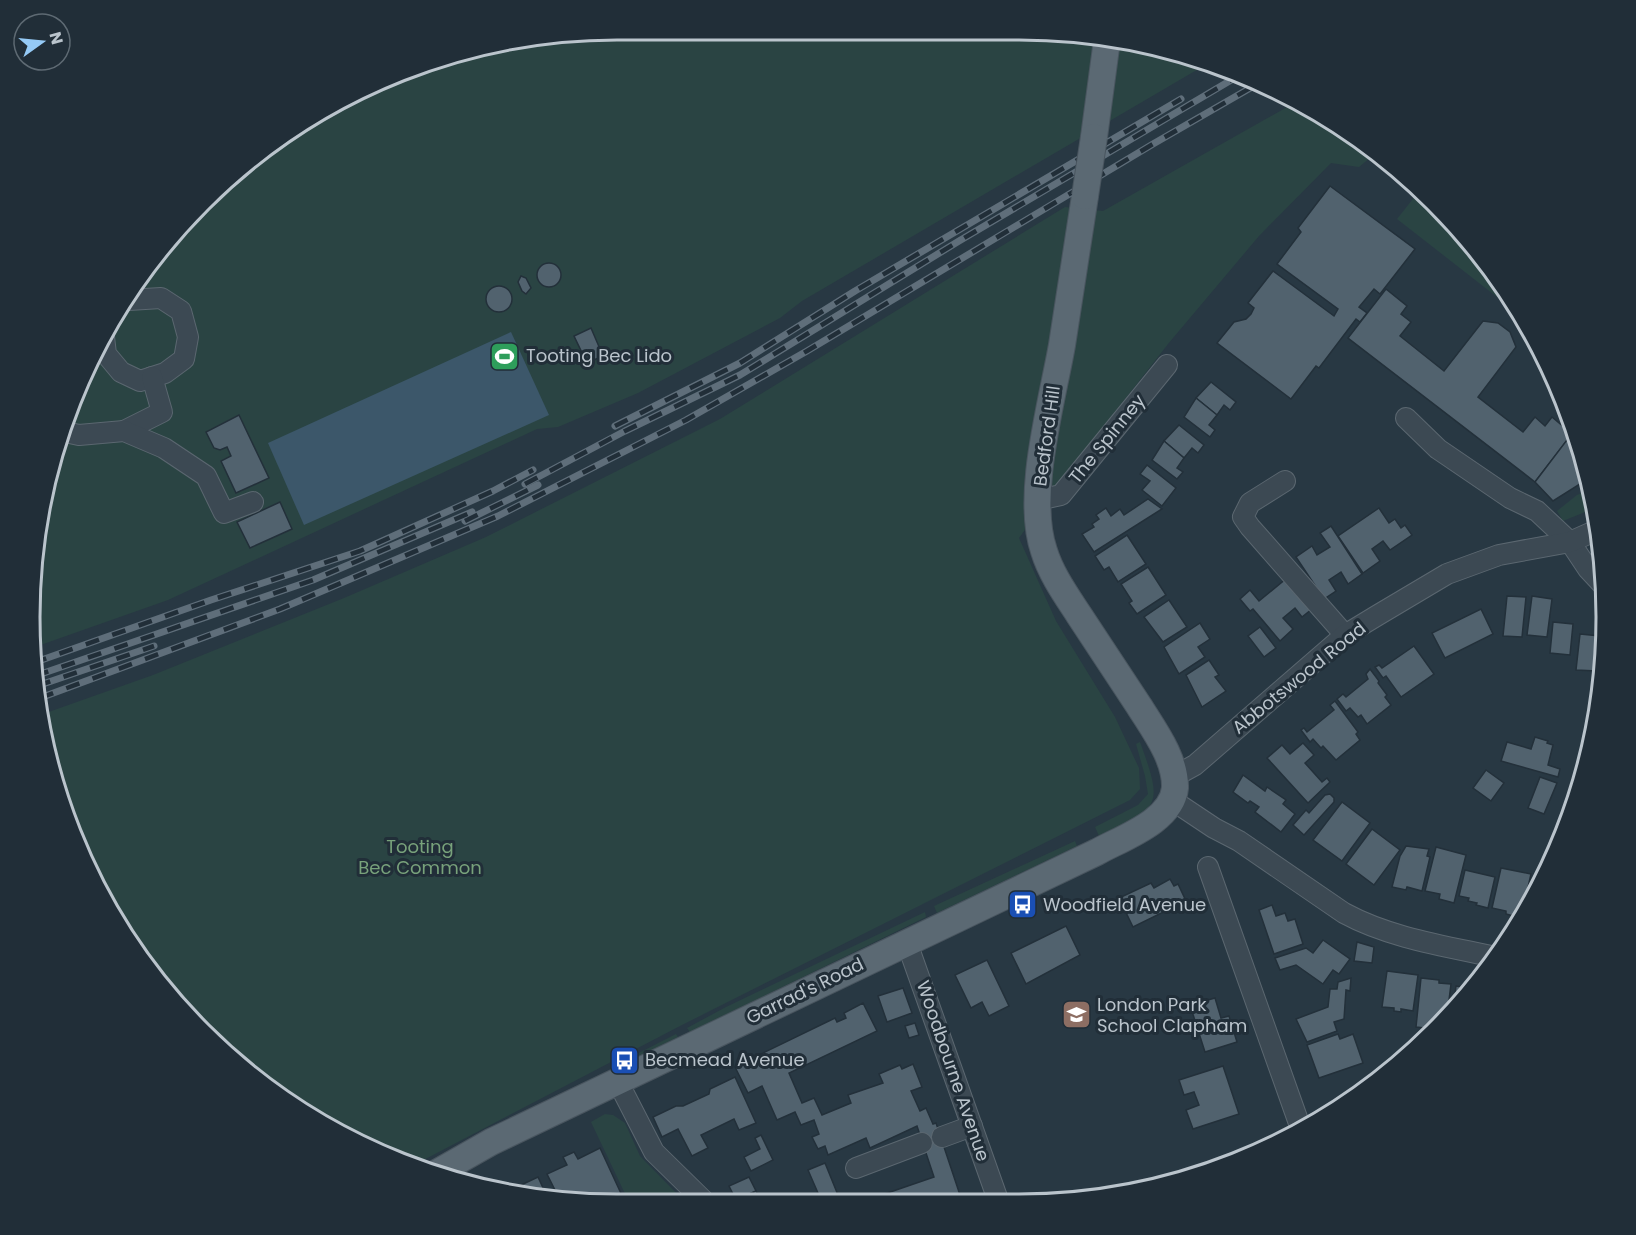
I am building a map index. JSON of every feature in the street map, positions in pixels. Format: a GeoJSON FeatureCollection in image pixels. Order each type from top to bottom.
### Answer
{"type":"FeatureCollection","features":[{"type":"Feature","properties":{"kind":"main road","name":"Bedford Hill"},"geometry":{"type":"LineString","coordinates":[[1106,47],[1062,345],[1043,445],[1038,524],[1044,551],[1058,582],[1168,755],[1173,788]]}},
{"type":"Feature","properties":{"kind":"main road","name":"Garrad's Road"},"geometry":{"type":"LineString","coordinates":[[446,1168],[491,1142],[1097,852],[1155,821],[1173,788]]}},
{"type":"Feature","properties":{"kind":"street"},"geometry":{"type":"LineString","coordinates":[[106,352],[121,372],[140,381],[165,374],[184,359],[188,337],[182,311],[161,298],[136,300]]}},
{"type":"Feature","properties":{"kind":"street","name":"The Spinney"},"geometry":{"type":"LineString","coordinates":[[1038,500],[1061,495],[1167,365]]}},
{"type":"Feature","properties":{"kind":"street"},"geometry":{"type":"LineString","coordinates":[[71,433],[79,435],[124,431],[162,412],[152,377]]}},
{"type":"Feature","properties":{"kind":"street"},"geometry":{"type":"LineString","coordinates":[[1406,418],[1438,449],[1510,498],[1538,511],[1570,543],[1594,575]]}},
{"type":"Feature","properties":{"kind":"street"},"geometry":{"type":"LineString","coordinates":[[124,431],[164,448],[206,476],[224,513],[253,502]]}},
{"type":"Feature","properties":{"kind":"street"},"geometry":{"type":"LineString","coordinates":[[1285,481],[1250,503],[1243,517],[1345,635]]}},
{"type":"Feature","properties":{"kind":"street","name":"Abbotswood Road"},"geometry":{"type":"LineString","coordinates":[[1173,788],[1195,765],[1345,635],[1447,574],[1499,555],[1570,543],[1589,534]]}},
{"type":"Feature","properties":{"kind":"street"},"geometry":{"type":"LineString","coordinates":[[1173,788],[1214,828],[1239,841],[1359,921],[1381,930],[1486,955]]}},
{"type":"Feature","properties":{"kind":"street"},"geometry":{"type":"LineString","coordinates":[[1208,867],[1298,1122]]}},
{"type":"Feature","properties":{"kind":"street","name":"Woodbourne Avenue"},"geometry":{"type":"LineString","coordinates":[[907,942],[996,1194]]}},
{"type":"Feature","properties":{"kind":"street"},"geometry":{"type":"LineString","coordinates":[[618,1082],[654,1152],[697,1194]]}},
{"type":"Feature","properties":{"kind":"street"},"geometry":{"type":"LineString","coordinates":[[942,1137],[972,1126]]}},
{"type":"Feature","properties":{"kind":"street"},"geometry":{"type":"LineString","coordinates":[[856,1168],[922,1143]]}},
{"type":"Feature","properties":{"kind":"green space"},"geometry":{"type":"Polygon","coordinates":[[[618,40],[1018,40],[1094,45],[1168,60],[1198,69],[802,301],[780,318],[638,393],[558,427],[537,429],[168,600],[41,645],[40,618],[45,542],[60,468],[84,397],[100,362],[138,297],[160,266],[209,209],[266,160],[329,118],[362,100],[397,84],[468,60],[542,45],[618,40]]]}},
{"type":"Feature","properties":{"kind":"green space","name":"Tooting Bec Common"},"geometry":{"type":"Polygon","coordinates":[[[1287,107],[1339,138],[1369,159],[1359,167],[1331,163],[1259,236],[1168,344],[1019,538],[1056,621],[1115,717],[1139,768],[1140,789],[1130,800],[680,1026],[423,1160],[362,1135],[297,1097],[237,1051],[209,1026],[184,998],[138,938],[100,873],[71,803],[60,767],[49,712],[153,675],[344,598],[486,537],[720,419],[1065,207],[1103,211],[1287,107]]]}},
{"type":"Feature","properties":{"kind":"green space"},"geometry":{"type":"Polygon","coordinates":[[[1414,197],[1452,237],[1499,299],[1397,219],[1414,197]]]}},
{"type":"Feature","properties":{"kind":"green space"},"geometry":{"type":"Polygon","coordinates":[[[1581,493],[1585,512],[1563,521],[1557,511],[1581,493]]]}},
{"type":"Feature","properties":{"kind":"green space"},"geometry":{"type":"Polygon","coordinates":[[[1140,742],[1152,781],[1154,794],[1151,803],[1134,819],[1100,838],[1095,827],[1138,805],[1148,794],[1136,744],[1140,742]]]}},
{"type":"Feature","properties":{"kind":"green space"},"geometry":{"type":"Polygon","coordinates":[[[1075,841],[1077,846],[937,913],[934,906],[1075,841]]]}},
{"type":"Feature","properties":{"kind":"green space"},"geometry":{"type":"Polygon","coordinates":[[[925,912],[926,917],[690,1032],[687,1028],[726,1007],[925,912]]]}},
{"type":"Feature","properties":{"kind":"green space"},"geometry":{"type":"Polygon","coordinates":[[[676,1034],[678,1037],[620,1067],[619,1063],[676,1034]]]}},
{"type":"Feature","properties":{"kind":"green space"},"geometry":{"type":"Polygon","coordinates":[[[605,1114],[613,1115],[625,1123],[640,1156],[677,1194],[625,1194],[591,1122],[605,1114]]]}},
{"type":"Feature","properties":{"kind":"water"},"geometry":{"type":"Polygon","coordinates":[[[511,332],[549,415],[304,525],[268,443],[511,332]]]}},
{"type":"Feature","properties":{"kind":"building"},"geometry":{"type":"Polygon","coordinates":[[[1330,186],[1415,249],[1380,294],[1374,289],[1359,307],[1367,313],[1360,322],[1356,319],[1319,368],[1316,366],[1291,399],[1217,343],[1234,322],[1246,319],[1251,314],[1254,308],[1248,303],[1273,271],[1334,316],[1338,309],[1277,264],[1301,232],[1298,228],[1330,186]]]}},
{"type":"Feature","properties":{"kind":"building"},"geometry":{"type":"Polygon","coordinates":[[[549,263],[558,266],[561,275],[558,284],[549,287],[540,284],[537,275],[540,266],[549,263]]]}},
{"type":"Feature","properties":{"kind":"building"},"geometry":{"type":"Polygon","coordinates":[[[521,276],[526,278],[531,288],[526,294],[518,282],[521,276]]]}},
{"type":"Feature","properties":{"kind":"building"},"geometry":{"type":"Polygon","coordinates":[[[499,286],[508,290],[512,299],[508,308],[499,312],[490,308],[486,299],[490,290],[499,286]]]}},
{"type":"Feature","properties":{"kind":"building"},"geometry":{"type":"Polygon","coordinates":[[[1386,289],[1407,306],[1401,314],[1411,322],[1400,336],[1444,371],[1483,321],[1498,323],[1510,332],[1516,347],[1478,397],[1523,432],[1535,417],[1545,426],[1552,417],[1563,426],[1567,440],[1535,482],[1348,338],[1386,289]]]}},
{"type":"Feature","properties":{"kind":"building"},"geometry":{"type":"Polygon","coordinates":[[[591,328],[603,356],[587,363],[574,336],[591,328]]]}},
{"type":"Feature","properties":{"kind":"building"},"geometry":{"type":"Polygon","coordinates":[[[1211,382],[1236,402],[1230,410],[1224,405],[1217,415],[1196,398],[1211,382]]]}},
{"type":"Feature","properties":{"kind":"building"},"geometry":{"type":"Polygon","coordinates":[[[1196,398],[1217,415],[1209,425],[1215,430],[1210,437],[1184,417],[1196,398]]]}},
{"type":"Feature","properties":{"kind":"building"},"geometry":{"type":"Polygon","coordinates":[[[239,415],[269,478],[236,493],[221,461],[231,456],[227,447],[220,450],[214,448],[206,432],[239,415]]]}},
{"type":"Feature","properties":{"kind":"building"},"geometry":{"type":"Polygon","coordinates":[[[1179,425],[1204,445],[1198,453],[1192,448],[1184,458],[1164,441],[1179,425]]]}},
{"type":"Feature","properties":{"kind":"building"},"geometry":{"type":"Polygon","coordinates":[[[1567,440],[1580,484],[1553,501],[1535,482],[1567,440]]]}},
{"type":"Feature","properties":{"kind":"building"},"geometry":{"type":"Polygon","coordinates":[[[1164,441],[1184,458],[1177,468],[1183,472],[1177,479],[1152,460],[1164,441]]]}},
{"type":"Feature","properties":{"kind":"building"},"geometry":{"type":"Polygon","coordinates":[[[1147,465],[1176,488],[1162,506],[1142,490],[1150,481],[1140,474],[1147,465]]]}},
{"type":"Feature","properties":{"kind":"building"},"geometry":{"type":"Polygon","coordinates":[[[1148,499],[1162,509],[1094,552],[1082,534],[1094,527],[1092,524],[1099,519],[1096,515],[1106,508],[1111,516],[1120,509],[1124,515],[1148,499]]]}},
{"type":"Feature","properties":{"kind":"building"},"geometry":{"type":"Polygon","coordinates":[[[280,502],[292,529],[250,548],[237,522],[280,502]]]}},
{"type":"Feature","properties":{"kind":"building"},"geometry":{"type":"Polygon","coordinates":[[[1379,508],[1389,523],[1395,519],[1401,528],[1405,525],[1412,535],[1390,550],[1383,541],[1372,549],[1380,561],[1363,573],[1338,536],[1379,508]]]}},
{"type":"Feature","properties":{"kind":"building"},"geometry":{"type":"Polygon","coordinates":[[[1331,526],[1362,574],[1348,584],[1341,572],[1329,580],[1336,591],[1324,599],[1296,557],[1312,546],[1317,555],[1330,547],[1320,533],[1331,526]]]}},
{"type":"Feature","properties":{"kind":"building"},"geometry":{"type":"Polygon","coordinates":[[[1127,535],[1146,564],[1118,582],[1109,567],[1104,570],[1095,556],[1127,535]]]}},
{"type":"Feature","properties":{"kind":"building"},"geometry":{"type":"Polygon","coordinates":[[[1148,567],[1166,595],[1137,614],[1129,603],[1132,601],[1121,584],[1148,567]]]}},
{"type":"Feature","properties":{"kind":"building"},"geometry":{"type":"Polygon","coordinates":[[[1287,578],[1312,609],[1302,617],[1295,608],[1283,618],[1293,629],[1280,641],[1253,609],[1250,611],[1240,599],[1250,590],[1259,601],[1287,578]]]}},
{"type":"Feature","properties":{"kind":"building"},"geometry":{"type":"Polygon","coordinates":[[[1507,596],[1526,597],[1522,637],[1503,636],[1507,596]]]}},
{"type":"Feature","properties":{"kind":"building"},"geometry":{"type":"Polygon","coordinates":[[[1532,596],[1552,599],[1547,637],[1527,635],[1532,596]]]}},
{"type":"Feature","properties":{"kind":"building"},"geometry":{"type":"Polygon","coordinates":[[[1169,600],[1187,627],[1163,642],[1144,617],[1169,600]]]}},
{"type":"Feature","properties":{"kind":"building"},"geometry":{"type":"Polygon","coordinates":[[[1481,609],[1493,634],[1445,658],[1432,633],[1481,609]]]}},
{"type":"Feature","properties":{"kind":"building"},"geometry":{"type":"Polygon","coordinates":[[[1553,622],[1573,624],[1570,655],[1550,653],[1553,622]]]}},
{"type":"Feature","properties":{"kind":"building"},"geometry":{"type":"Polygon","coordinates":[[[1200,623],[1210,639],[1198,647],[1205,657],[1179,674],[1164,647],[1200,623]]]}},
{"type":"Feature","properties":{"kind":"building"},"geometry":{"type":"Polygon","coordinates":[[[1260,627],[1276,648],[1264,657],[1248,636],[1260,627]]]}},
{"type":"Feature","properties":{"kind":"building"},"geometry":{"type":"Polygon","coordinates":[[[1580,634],[1595,636],[1593,671],[1576,670],[1580,634]]]}},
{"type":"Feature","properties":{"kind":"building"},"geometry":{"type":"Polygon","coordinates":[[[1414,646],[1434,674],[1401,697],[1386,676],[1383,678],[1375,667],[1379,665],[1382,668],[1414,646]]]}},
{"type":"Feature","properties":{"kind":"building"},"geometry":{"type":"Polygon","coordinates":[[[1209,660],[1219,675],[1215,677],[1226,691],[1202,707],[1186,675],[1209,660]]]}},
{"type":"Feature","properties":{"kind":"building"},"geometry":{"type":"Polygon","coordinates":[[[1370,669],[1391,705],[1367,724],[1361,715],[1358,717],[1350,708],[1346,711],[1337,699],[1343,694],[1346,697],[1368,679],[1366,674],[1370,669]]]}},
{"type":"Feature","properties":{"kind":"building"},"geometry":{"type":"Polygon","coordinates":[[[1335,701],[1358,732],[1356,734],[1360,740],[1336,760],[1313,739],[1310,742],[1301,730],[1304,728],[1307,732],[1334,710],[1330,705],[1335,701]]]}},
{"type":"Feature","properties":{"kind":"building"},"geometry":{"type":"Polygon","coordinates":[[[1535,737],[1553,745],[1548,765],[1560,769],[1558,777],[1501,761],[1507,742],[1531,749],[1535,737]]]}},
{"type":"Feature","properties":{"kind":"building"},"geometry":{"type":"Polygon","coordinates":[[[1303,743],[1314,755],[1305,763],[1322,782],[1327,778],[1330,782],[1308,803],[1267,758],[1282,745],[1290,754],[1303,743]]]}},
{"type":"Feature","properties":{"kind":"building"},"geometry":{"type":"Polygon","coordinates":[[[1486,770],[1504,783],[1491,801],[1473,788],[1486,770]]]}},
{"type":"Feature","properties":{"kind":"building"},"geometry":{"type":"Polygon","coordinates":[[[1243,775],[1265,791],[1267,787],[1286,800],[1283,804],[1295,814],[1281,832],[1255,812],[1259,807],[1250,801],[1248,803],[1233,792],[1243,775]]]}},
{"type":"Feature","properties":{"kind":"building"},"geometry":{"type":"Polygon","coordinates":[[[1540,777],[1557,783],[1544,814],[1528,808],[1540,777]]]}},
{"type":"Feature","properties":{"kind":"building"},"geometry":{"type":"Polygon","coordinates":[[[1330,794],[1334,802],[1304,835],[1293,825],[1306,810],[1309,813],[1325,795],[1330,794]]]}},
{"type":"Feature","properties":{"kind":"building"},"geometry":{"type":"Polygon","coordinates":[[[1342,802],[1370,823],[1342,861],[1313,840],[1342,802]]]}},
{"type":"Feature","properties":{"kind":"building"},"geometry":{"type":"Polygon","coordinates":[[[1372,829],[1400,850],[1374,885],[1346,864],[1372,829]]]}},
{"type":"Feature","properties":{"kind":"building"},"geometry":{"type":"Polygon","coordinates":[[[1406,846],[1429,849],[1427,856],[1430,857],[1422,891],[1407,887],[1406,890],[1392,887],[1400,856],[1406,846]]]}},
{"type":"Feature","properties":{"kind":"building"},"geometry":{"type":"Polygon","coordinates":[[[1436,847],[1466,855],[1454,903],[1439,899],[1440,894],[1425,891],[1436,847]]]}},
{"type":"Feature","properties":{"kind":"building"},"geometry":{"type":"Polygon","coordinates":[[[1501,868],[1531,874],[1528,888],[1512,916],[1506,914],[1506,911],[1492,908],[1501,868]]]}},
{"type":"Feature","properties":{"kind":"building"},"geometry":{"type":"Polygon","coordinates":[[[1465,870],[1495,877],[1488,908],[1468,901],[1469,898],[1459,896],[1465,870]]]}},
{"type":"Feature","properties":{"kind":"building"},"geometry":{"type":"Polygon","coordinates":[[[1170,879],[1174,886],[1178,884],[1186,901],[1133,927],[1119,898],[1151,883],[1154,888],[1170,879]]]}},
{"type":"Feature","properties":{"kind":"building"},"geometry":{"type":"Polygon","coordinates":[[[1272,905],[1276,916],[1285,913],[1288,921],[1295,919],[1303,944],[1274,954],[1259,910],[1272,905]]]}},
{"type":"Feature","properties":{"kind":"building"},"geometry":{"type":"Polygon","coordinates":[[[1066,926],[1080,955],[1026,984],[1011,953],[1066,926]]]}},
{"type":"Feature","properties":{"kind":"building"},"geometry":{"type":"Polygon","coordinates":[[[1323,940],[1350,959],[1339,974],[1333,970],[1323,984],[1296,965],[1280,970],[1275,958],[1306,948],[1313,953],[1323,940]]]}},
{"type":"Feature","properties":{"kind":"building"},"geometry":{"type":"Polygon","coordinates":[[[1357,942],[1374,947],[1372,963],[1354,961],[1357,942]]]}},
{"type":"Feature","properties":{"kind":"building"},"geometry":{"type":"Polygon","coordinates":[[[987,960],[1009,1006],[989,1016],[982,1002],[971,1008],[955,975],[987,960]]]}},
{"type":"Feature","properties":{"kind":"building"},"geometry":{"type":"Polygon","coordinates":[[[1387,971],[1418,975],[1413,1011],[1401,1009],[1401,1012],[1394,1011],[1394,1008],[1382,1007],[1387,971]]]}},
{"type":"Feature","properties":{"kind":"building"},"geometry":{"type":"Polygon","coordinates":[[[1351,978],[1350,991],[1346,990],[1344,1019],[1334,1022],[1337,1031],[1307,1042],[1296,1019],[1328,1007],[1330,989],[1337,989],[1338,982],[1351,978]]]}},
{"type":"Feature","properties":{"kind":"building"},"geometry":{"type":"Polygon","coordinates":[[[1421,978],[1451,984],[1449,1002],[1425,1028],[1416,1027],[1421,978]]]}},
{"type":"Feature","properties":{"kind":"building"},"geometry":{"type":"Polygon","coordinates":[[[1456,986],[1461,987],[1455,995],[1456,986]]]}},
{"type":"Feature","properties":{"kind":"building"},"geometry":{"type":"Polygon","coordinates":[[[903,988],[912,1013],[887,1022],[878,996],[903,988]]]}},
{"type":"Feature","properties":{"kind":"building"},"geometry":{"type":"Polygon","coordinates":[[[1215,998],[1221,1018],[1229,1016],[1237,1042],[1205,1052],[1190,1005],[1215,998]]]}},
{"type":"Feature","properties":{"kind":"building"},"geometry":{"type":"Polygon","coordinates":[[[863,1003],[877,1031],[789,1073],[802,1103],[814,1098],[822,1115],[851,1103],[848,1095],[883,1083],[879,1074],[900,1065],[902,1069],[913,1064],[922,1087],[911,1091],[920,1111],[926,1108],[933,1124],[936,1123],[960,1194],[884,1194],[934,1177],[917,1126],[870,1148],[866,1138],[828,1155],[825,1146],[818,1149],[812,1137],[819,1134],[814,1120],[801,1125],[795,1112],[777,1120],[762,1086],[748,1093],[735,1067],[762,1056],[761,1054],[835,1018],[837,1022],[846,1018],[844,1013],[863,1003]]]}},
{"type":"Feature","properties":{"kind":"building"},"geometry":{"type":"Polygon","coordinates":[[[915,1023],[919,1035],[909,1038],[905,1026],[915,1023]]]}},
{"type":"Feature","properties":{"kind":"building"},"geometry":{"type":"Polygon","coordinates":[[[1338,1034],[1340,1039],[1353,1034],[1363,1063],[1319,1078],[1307,1045],[1338,1034]]]}},
{"type":"Feature","properties":{"kind":"building"},"geometry":{"type":"Polygon","coordinates":[[[1223,1066],[1239,1114],[1193,1129],[1186,1110],[1199,1105],[1194,1092],[1184,1095],[1179,1080],[1223,1066]]]}},
{"type":"Feature","properties":{"kind":"building"},"geometry":{"type":"Polygon","coordinates":[[[735,1077],[756,1123],[739,1130],[734,1119],[701,1135],[708,1148],[692,1156],[678,1129],[662,1137],[653,1117],[709,1094],[710,1089],[735,1077]]]}},
{"type":"Feature","properties":{"kind":"building"},"geometry":{"type":"Polygon","coordinates":[[[761,1135],[773,1160],[751,1171],[744,1157],[760,1149],[755,1138],[761,1135]]]}},
{"type":"Feature","properties":{"kind":"building"},"geometry":{"type":"Polygon","coordinates":[[[600,1148],[621,1194],[556,1191],[547,1174],[567,1165],[563,1157],[574,1152],[578,1159],[600,1148]]]}},
{"type":"Feature","properties":{"kind":"building"},"geometry":{"type":"Polygon","coordinates":[[[825,1163],[838,1194],[818,1194],[808,1170],[825,1163]]]}},
{"type":"Feature","properties":{"kind":"building"},"geometry":{"type":"Polygon","coordinates":[[[538,1177],[544,1190],[542,1190],[519,1186],[538,1177]]]}},
{"type":"Feature","properties":{"kind":"building"},"geometry":{"type":"Polygon","coordinates":[[[749,1177],[756,1191],[749,1194],[733,1194],[729,1186],[749,1177]]]}},
{"type":"Feature","properties":{"kind":"railway"},"geometry":{"type":"LineString","coordinates":[[525,484],[625,431],[740,375],[959,241],[1230,81]]}},
{"type":"Feature","properties":{"kind":"railway"},"geometry":{"type":"LineString","coordinates":[[46,696],[280,609],[498,516],[686,420],[807,351],[1249,89]]}},
{"type":"Feature","properties":{"kind":"railway"},"geometry":{"type":"LineString","coordinates":[[615,426],[740,363],[855,291],[1181,99]]}},
{"type":"Feature","properties":{"kind":"railway"},"geometry":{"type":"LineString","coordinates":[[42,660],[211,600],[360,551],[493,491],[533,470]]}},
{"type":"Feature","properties":{"kind":"railway"},"geometry":{"type":"LineString","coordinates":[[465,521],[538,485]]}},
{"type":"Feature","properties":{"kind":"railway"},"geometry":{"type":"LineString","coordinates":[[43,673],[313,580],[472,512]]}},
{"type":"Feature","properties":{"kind":"railway"},"geometry":{"type":"LineString","coordinates":[[44,684],[154,646]]}},
{"type":"Feature","properties":{"kind":"place","name":"Tooting Bec Lido"},"geometry":{"type":"Point","coordinates":[505,356]}},
{"type":"Feature","properties":{"kind":"place","name":"Woodfield Avenue"},"geometry":{"type":"Point","coordinates":[1022,905]}},
{"type":"Feature","properties":{"kind":"place","name":"London Park School Clapham"},"geometry":{"type":"Point","coordinates":[1076,1015]}},
{"type":"Feature","properties":{"kind":"place","name":"Becmead Avenue"},"geometry":{"type":"Point","coordinates":[624,1060]}}]}
